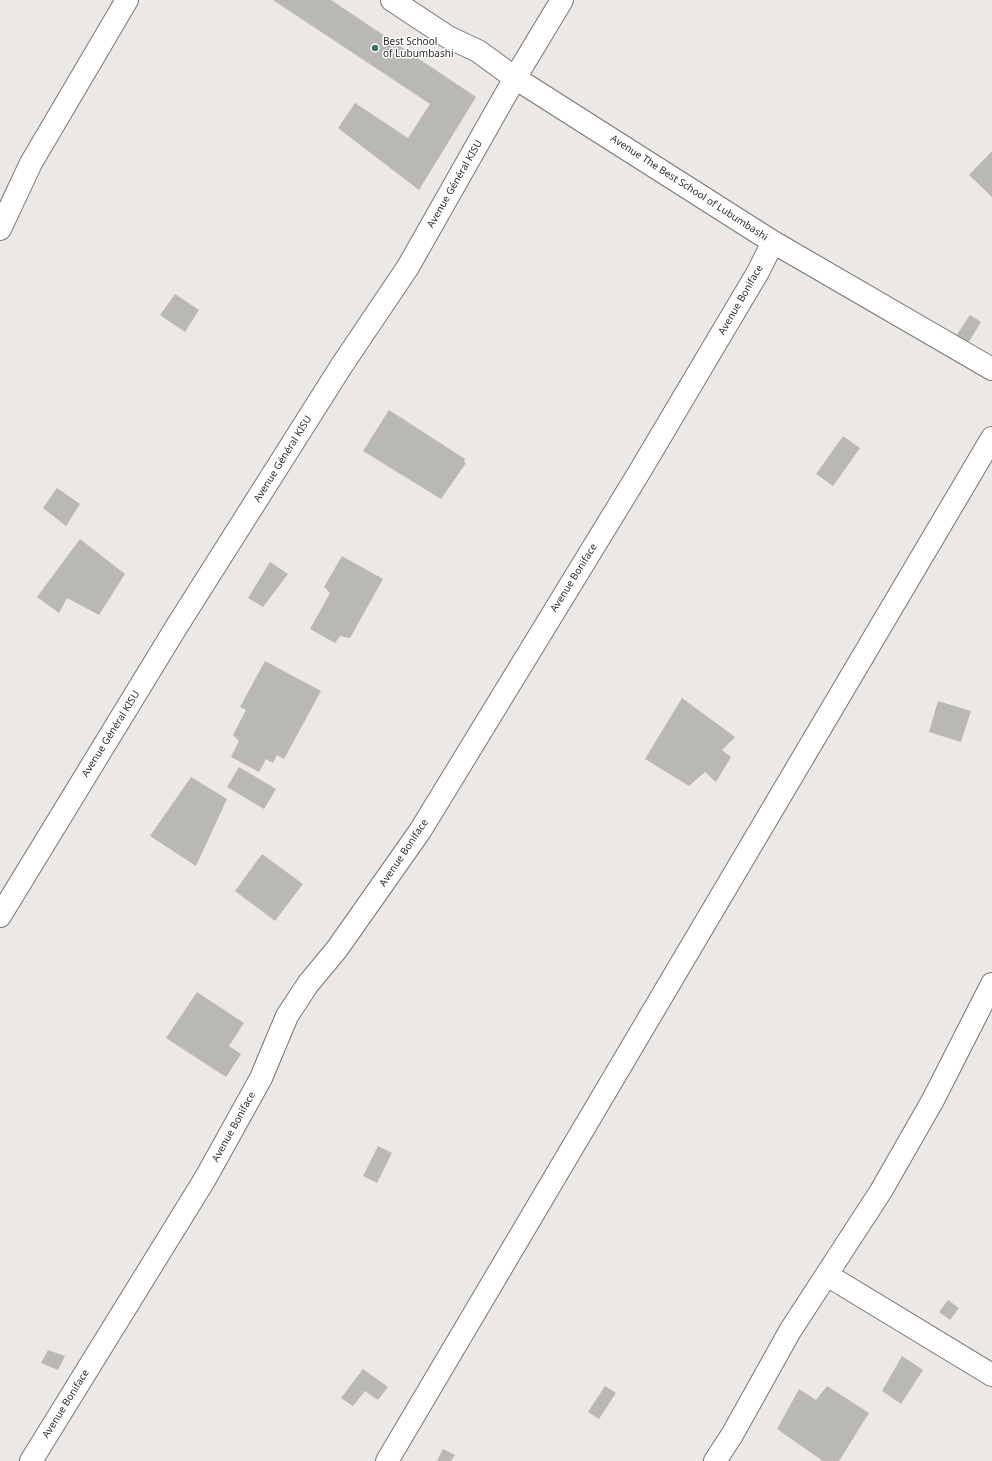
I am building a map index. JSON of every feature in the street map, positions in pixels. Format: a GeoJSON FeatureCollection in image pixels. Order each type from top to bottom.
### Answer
{"type":"FeatureCollection","features":[{"type":"Feature","properties":{"kind":"street"},"geometry":{"type":"LineString","coordinates":[[0,229],[31,163],[127,0]]}},
{"type":"Feature","properties":{"kind":"street","name":"Avenue The Best School of Lubumbashi"},"geometry":{"type":"LineString","coordinates":[[392,0],[448,37],[478,51],[515,78],[773,242],[992,369]]}},
{"type":"Feature","properties":{"kind":"street","name":"Avenue Général KISU"},"geometry":{"type":"LineString","coordinates":[[0,916],[207,579],[342,365],[408,267],[515,78],[562,0]]}},
{"type":"Feature","properties":{"kind":"street","name":"Avenue Boniface"},"geometry":{"type":"LineString","coordinates":[[31,1461],[205,1179],[261,1078],[288,1016],[308,984],[337,949],[420,831],[640,472],[758,272],[773,242]]}},
{"type":"Feature","properties":{"kind":"street"},"geometry":{"type":"LineString","coordinates":[[386,1461],[992,438]]}},
{"type":"Feature","properties":{"kind":"street"},"geometry":{"type":"LineString","coordinates":[[715,1461],[732,1435],[790,1331],[881,1191],[932,1100],[992,984]]}},
{"type":"Feature","properties":{"kind":"street"},"geometry":{"type":"LineString","coordinates":[[827,1275],[992,1375]]}},
{"type":"Feature","properties":{"kind":"building","name":"Best School of Lubumbashi"},"geometry":{"type":"Polygon","coordinates":[[[273,0],[331,0],[476,97],[419,190],[338,128],[355,103],[408,138],[430,104],[273,0]]]}},
{"type":"Feature","properties":{"kind":"building"},"geometry":{"type":"Polygon","coordinates":[[[992,151],[992,197],[969,175],[992,151]]]}},
{"type":"Feature","properties":{"kind":"building"},"geometry":{"type":"Polygon","coordinates":[[[175,294],[199,310],[185,332],[160,315],[175,294]]]}},
{"type":"Feature","properties":{"kind":"building"},"geometry":{"type":"Polygon","coordinates":[[[970,315],[981,322],[968,343],[956,336],[970,315]]]}},
{"type":"Feature","properties":{"kind":"building"},"geometry":{"type":"Polygon","coordinates":[[[389,410],[465,459],[464,462],[466,463],[441,499],[363,451],[389,410]]]}},
{"type":"Feature","properties":{"kind":"building"},"geometry":{"type":"Polygon","coordinates":[[[843,436],[860,448],[833,486],[816,474],[843,436]]]}},
{"type":"Feature","properties":{"kind":"building"},"geometry":{"type":"Polygon","coordinates":[[[57,488],[80,504],[66,526],[43,508],[57,488]]]}},
{"type":"Feature","properties":{"kind":"building"},"geometry":{"type":"Polygon","coordinates":[[[80,539],[125,574],[99,615],[67,598],[59,613],[37,597],[80,539]]]}},
{"type":"Feature","properties":{"kind":"building"},"geometry":{"type":"Polygon","coordinates":[[[342,556],[383,579],[350,638],[340,636],[335,643],[310,629],[330,593],[324,587],[342,556]]]}},
{"type":"Feature","properties":{"kind":"building"},"geometry":{"type":"Polygon","coordinates":[[[270,562],[288,574],[263,607],[248,598],[270,562]]]}},
{"type":"Feature","properties":{"kind":"building"},"geometry":{"type":"Polygon","coordinates":[[[265,661],[321,691],[284,759],[277,755],[273,763],[266,759],[259,772],[231,757],[239,741],[233,735],[246,710],[240,707],[265,661]]]}},
{"type":"Feature","properties":{"kind":"building"},"geometry":{"type":"Polygon","coordinates":[[[682,698],[735,737],[722,750],[731,757],[716,782],[705,772],[689,786],[645,759],[682,698]]]}},
{"type":"Feature","properties":{"kind":"building"},"geometry":{"type":"Polygon","coordinates":[[[938,701],[971,711],[961,742],[929,732],[938,701]]]}},
{"type":"Feature","properties":{"kind":"building"},"geometry":{"type":"Polygon","coordinates":[[[239,767],[276,789],[264,809],[227,787],[239,767]]]}},
{"type":"Feature","properties":{"kind":"building"},"geometry":{"type":"Polygon","coordinates":[[[191,777],[227,799],[196,866],[150,836],[191,777]]]}},
{"type":"Feature","properties":{"kind":"building"},"geometry":{"type":"Polygon","coordinates":[[[262,854],[303,884],[275,921],[235,891],[262,854]]]}},
{"type":"Feature","properties":{"kind":"building"},"geometry":{"type":"Polygon","coordinates":[[[197,992],[244,1023],[229,1046],[241,1054],[226,1077],[166,1038],[197,992]]]}},
{"type":"Feature","properties":{"kind":"building"},"geometry":{"type":"Polygon","coordinates":[[[378,1146],[392,1153],[377,1183],[363,1176],[378,1146]]]}},
{"type":"Feature","properties":{"kind":"building"},"geometry":{"type":"Polygon","coordinates":[[[948,1300],[959,1308],[950,1320],[939,1312],[948,1300]]]}},
{"type":"Feature","properties":{"kind":"building"},"geometry":{"type":"Polygon","coordinates":[[[48,1350],[65,1356],[58,1370],[41,1363],[48,1350]]]}},
{"type":"Feature","properties":{"kind":"building"},"geometry":{"type":"Polygon","coordinates":[[[902,1356],[923,1370],[901,1404],[882,1391],[902,1356]]]}},
{"type":"Feature","properties":{"kind":"building"},"geometry":{"type":"Polygon","coordinates":[[[363,1369],[388,1387],[378,1400],[365,1391],[353,1406],[341,1398],[363,1369]]]}},
{"type":"Feature","properties":{"kind":"building"},"geometry":{"type":"Polygon","coordinates":[[[605,1386],[616,1393],[599,1419],[588,1412],[605,1386]]]}},
{"type":"Feature","properties":{"kind":"building"},"geometry":{"type":"Polygon","coordinates":[[[827,1386],[869,1413],[839,1461],[823,1461],[777,1429],[799,1389],[816,1400],[827,1386]]]}},
{"type":"Feature","properties":{"kind":"building"},"geometry":{"type":"Polygon","coordinates":[[[443,1449],[455,1455],[451,1461],[437,1461],[443,1449]]]}},
{"type":"Feature","properties":{"kind":"place","name":"Best School of Lubumbashi"},"geometry":{"type":"Point","coordinates":[375,48]}}]}
